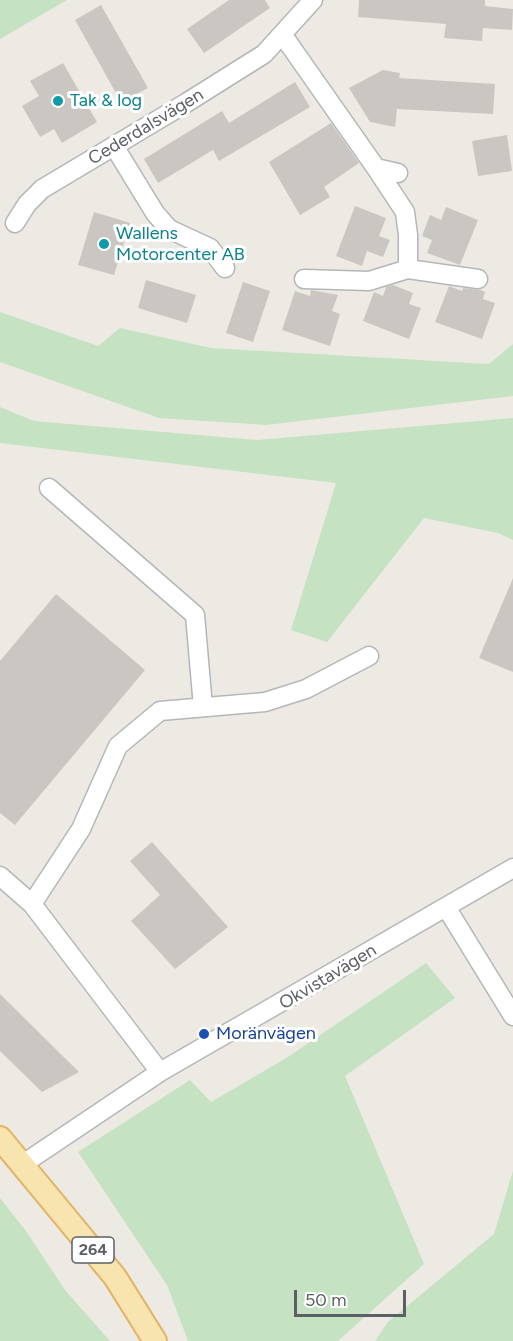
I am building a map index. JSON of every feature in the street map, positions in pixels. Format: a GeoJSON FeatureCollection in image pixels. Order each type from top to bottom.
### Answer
{"type":"FeatureCollection","features":[{"type":"Feature","properties":{"kind":"main road","name":"264"},"geometry":{"type":"LineString","coordinates":[[0,1138],[115,1277],[155,1341]]}},
{"type":"Feature","properties":{"kind":"street","name":"Cederdalsvägen"},"geometry":{"type":"LineString","coordinates":[[15,223],[27,204],[42,189],[264,54],[313,0]]}},
{"type":"Feature","properties":{"kind":"street"},"geometry":{"type":"LineString","coordinates":[[282,34],[405,212],[408,269]]}},
{"type":"Feature","properties":{"kind":"street"},"geometry":{"type":"LineString","coordinates":[[114,146],[154,213],[169,229],[210,248],[225,268]]}},
{"type":"Feature","properties":{"kind":"street"},"geometry":{"type":"LineString","coordinates":[[376,168],[398,173]]}},
{"type":"Feature","properties":{"kind":"street"},"geometry":{"type":"LineString","coordinates":[[304,279],[369,282],[408,269],[478,279]]}},
{"type":"Feature","properties":{"kind":"street"},"geometry":{"type":"LineString","coordinates":[[49,488],[195,615],[203,707]]}},
{"type":"Feature","properties":{"kind":"street"},"geometry":{"type":"LineString","coordinates":[[32,904],[81,829],[118,746],[160,711],[265,702],[306,689],[369,656]]}},
{"type":"Feature","properties":{"kind":"street","name":"Okvistavägen"},"geometry":{"type":"LineString","coordinates":[[23,1164],[160,1072],[513,868]]}},
{"type":"Feature","properties":{"kind":"street"},"geometry":{"type":"LineString","coordinates":[[0,876],[32,904],[160,1072]]}},
{"type":"Feature","properties":{"kind":"street"},"geometry":{"type":"LineString","coordinates":[[446,907],[513,1016]]}},
{"type":"Feature","properties":{"kind":"green space"},"geometry":{"type":"Polygon","coordinates":[[[0,0],[67,0],[0,39],[0,0]]]}},
{"type":"Feature","properties":{"kind":"green space"},"geometry":{"type":"Polygon","coordinates":[[[0,312],[98,346],[120,328],[211,348],[489,364],[513,344],[513,396],[266,425],[159,418],[0,362],[0,312]]]}},
{"type":"Feature","properties":{"kind":"green space"},"geometry":{"type":"Polygon","coordinates":[[[0,407],[34,421],[257,440],[513,418],[513,540],[498,533],[424,518],[327,642],[291,630],[336,483],[0,443],[0,407]]]}},
{"type":"Feature","properties":{"kind":"green space"},"geometry":{"type":"Polygon","coordinates":[[[426,963],[455,998],[345,1076],[424,1264],[338,1341],[188,1341],[167,1285],[78,1152],[190,1080],[211,1102],[288,1057],[426,963]]]}},
{"type":"Feature","properties":{"kind":"green space"},"geometry":{"type":"Polygon","coordinates":[[[513,1171],[513,1341],[375,1341],[388,1322],[494,1234],[513,1171]]]}},
{"type":"Feature","properties":{"kind":"green space"},"geometry":{"type":"Polygon","coordinates":[[[0,1198],[26,1231],[65,1290],[110,1341],[0,1341],[0,1198]]]}},
{"type":"Feature","properties":{"kind":"building"},"geometry":{"type":"Polygon","coordinates":[[[229,0],[265,0],[270,8],[204,53],[187,29],[229,0]]]}},
{"type":"Feature","properties":{"kind":"building"},"geometry":{"type":"Polygon","coordinates":[[[359,0],[485,0],[485,6],[513,9],[512,30],[483,28],[482,41],[444,38],[446,24],[358,17],[359,0]]]}},
{"type":"Feature","properties":{"kind":"building"},"geometry":{"type":"Polygon","coordinates":[[[101,5],[148,88],[121,102],[75,20],[101,5]]]}},
{"type":"Feature","properties":{"kind":"building","name":"Tak & log"},"geometry":{"type":"Polygon","coordinates":[[[63,63],[97,122],[62,143],[54,129],[40,137],[22,106],[39,96],[30,81],[63,63]]]}},
{"type":"Feature","properties":{"kind":"building"},"geometry":{"type":"Polygon","coordinates":[[[383,70],[400,73],[399,78],[495,84],[493,114],[397,109],[395,127],[370,122],[349,88],[383,70]]]}},
{"type":"Feature","properties":{"kind":"building"},"geometry":{"type":"Polygon","coordinates":[[[295,82],[310,107],[219,161],[213,150],[158,183],[144,159],[222,111],[229,123],[295,82]]]}},
{"type":"Feature","properties":{"kind":"building"},"geometry":{"type":"Polygon","coordinates":[[[331,123],[359,163],[324,187],[330,197],[300,215],[269,162],[331,123]]]}},
{"type":"Feature","properties":{"kind":"building"},"geometry":{"type":"Polygon","coordinates":[[[507,135],[512,171],[478,176],[472,141],[507,135]]]}},
{"type":"Feature","properties":{"kind":"building"},"geometry":{"type":"Polygon","coordinates":[[[355,206],[386,218],[379,236],[390,240],[383,257],[367,251],[362,266],[336,256],[355,206]]]}},
{"type":"Feature","properties":{"kind":"building"},"geometry":{"type":"Polygon","coordinates":[[[446,207],[478,220],[460,265],[427,253],[432,240],[422,236],[430,215],[441,220],[446,207]]]}},
{"type":"Feature","properties":{"kind":"building","name":"Wallens Motorcenter AB"},"geometry":{"type":"Polygon","coordinates":[[[94,212],[130,223],[114,275],[78,265],[94,212]]]}},
{"type":"Feature","properties":{"kind":"building"},"geometry":{"type":"Polygon","coordinates":[[[146,280],[196,295],[187,323],[138,308],[146,280]]]}},
{"type":"Feature","properties":{"kind":"building"},"geometry":{"type":"Polygon","coordinates":[[[243,282],[270,291],[253,342],[226,333],[243,282]]]}},
{"type":"Feature","properties":{"kind":"building"},"geometry":{"type":"Polygon","coordinates":[[[393,285],[413,293],[409,304],[421,308],[409,339],[363,321],[374,292],[383,296],[386,287],[393,285]]]}},
{"type":"Feature","properties":{"kind":"building"},"geometry":{"type":"Polygon","coordinates":[[[449,286],[462,291],[463,288],[481,290],[485,292],[483,299],[495,303],[482,339],[435,322],[449,286]]]}},
{"type":"Feature","properties":{"kind":"building"},"geometry":{"type":"Polygon","coordinates":[[[311,290],[338,295],[332,311],[340,314],[330,346],[282,330],[295,291],[310,296],[311,290]]]}},
{"type":"Feature","properties":{"kind":"building"},"geometry":{"type":"Polygon","coordinates":[[[513,578],[513,672],[479,658],[513,578]]]}},
{"type":"Feature","properties":{"kind":"building"},"geometry":{"type":"Polygon","coordinates":[[[56,594],[145,670],[15,825],[0,813],[0,661],[56,594]]]}},
{"type":"Feature","properties":{"kind":"building"},"geometry":{"type":"Polygon","coordinates":[[[152,842],[228,927],[175,969],[131,921],[160,895],[130,861],[152,842]]]}},
{"type":"Feature","properties":{"kind":"building"},"geometry":{"type":"Polygon","coordinates":[[[0,994],[79,1072],[42,1092],[0,1051],[0,994]]]}},
{"type":"Feature","properties":{"kind":"place","name":"Tak & log"},"geometry":{"type":"Point","coordinates":[58,101]}},
{"type":"Feature","properties":{"kind":"place","name":"Wallens Motorcenter AB"},"geometry":{"type":"Point","coordinates":[104,244]}},
{"type":"Feature","properties":{"kind":"place","name":"Moränvägen"},"geometry":{"type":"Point","coordinates":[204,1034]}}]}
